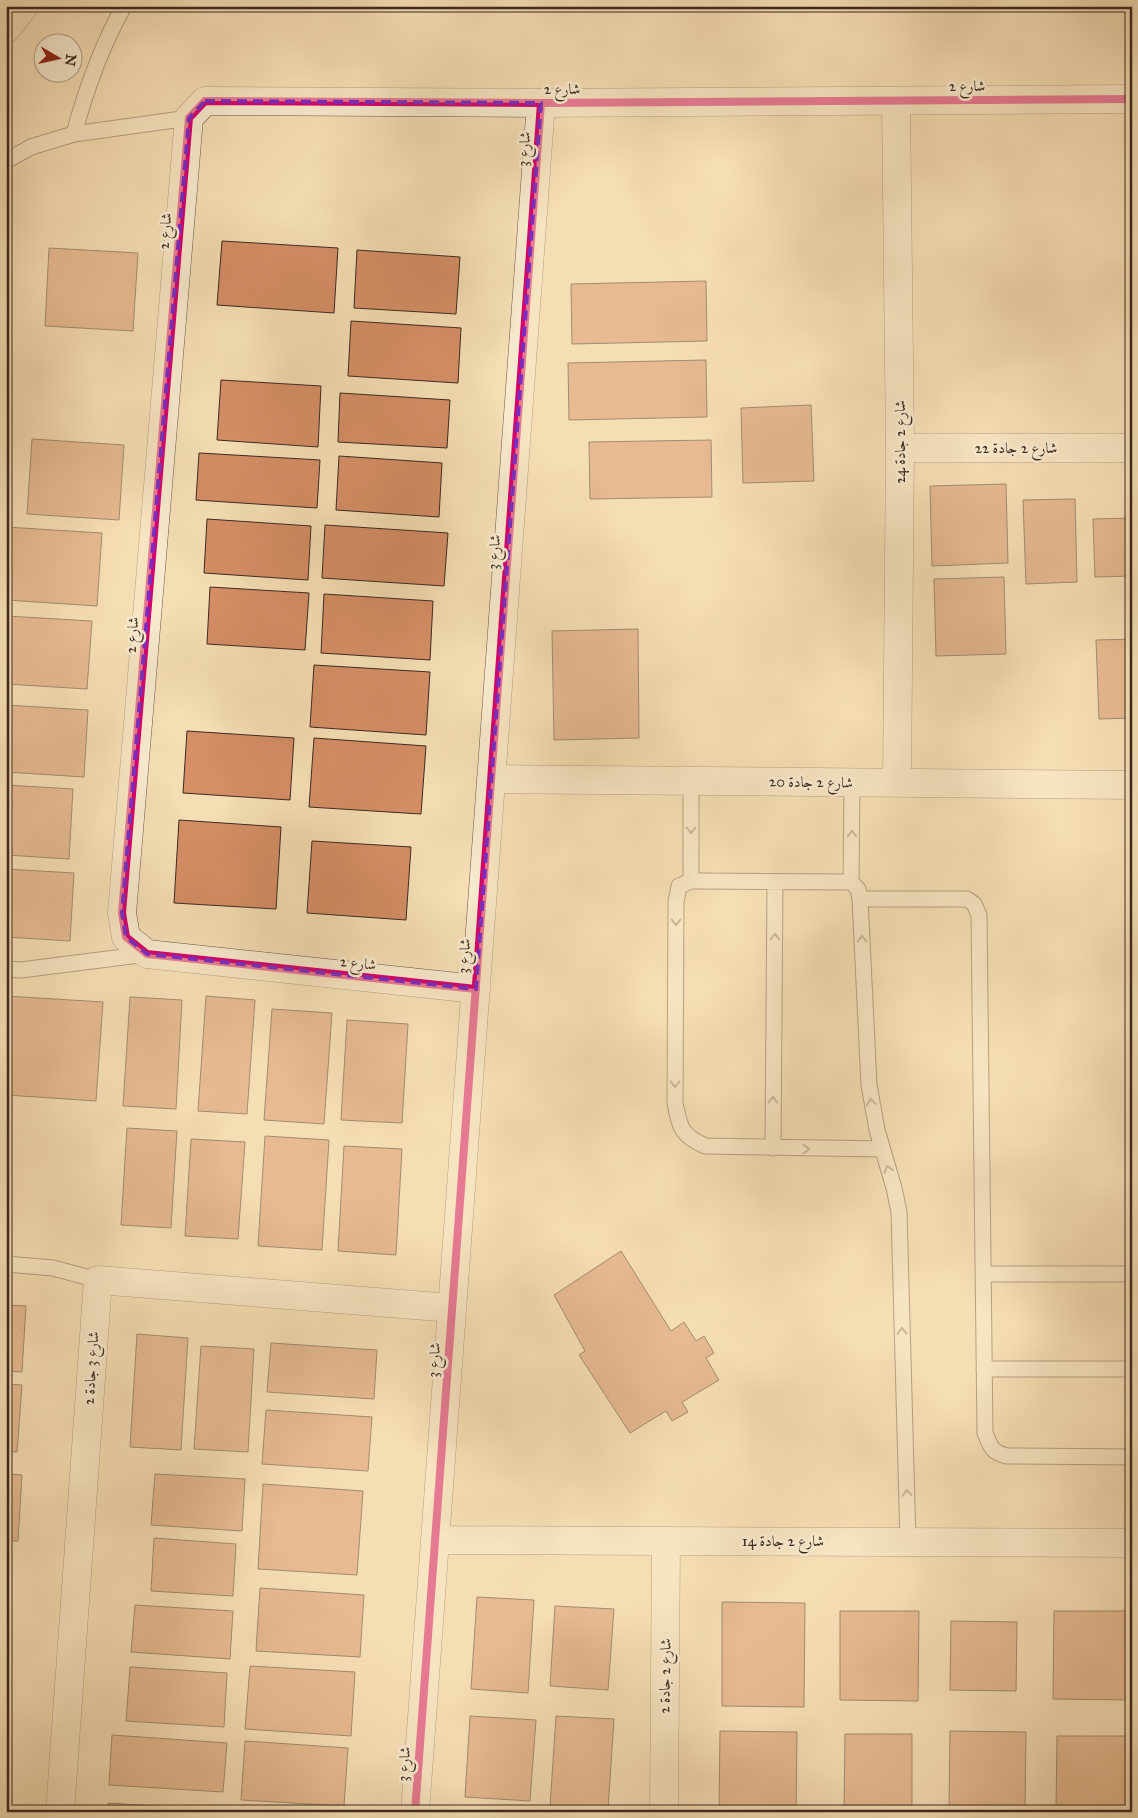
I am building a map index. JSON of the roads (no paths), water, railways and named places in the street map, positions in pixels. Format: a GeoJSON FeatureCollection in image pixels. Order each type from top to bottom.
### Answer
{"type":"FeatureCollection","features":[{"type":"Feature","properties":{"kind":"highway"},"geometry":{"type":"LineString","coordinates":[[6,29],[24,6]]}},
{"type":"Feature","properties":{"kind":"street","name":"شارع 2"},"geometry":{"type":"LineString","coordinates":[[476,990],[147,954],[126,937],[122,913],[189,118],[205,101],[541,103],[1132,99]]}},
{"type":"Feature","properties":{"kind":"street","name":"شارع 2 جادة 24"},"geometry":{"type":"LineString","coordinates":[[896,101],[900,448],[896,783]]}},
{"type":"Feature","properties":{"kind":"street","name":"شارع 3"},"geometry":{"type":"LineString","coordinates":[[414,1812],[541,103]]}},
{"type":"Feature","properties":{"kind":"street","name":"شارع 2 جادة 22"},"geometry":{"type":"LineString","coordinates":[[900,448],[1132,448]]}},
{"type":"Feature","properties":{"kind":"street","name":"شارع 2 جادة 20"},"geometry":{"type":"LineString","coordinates":[[491,779],[1132,784]]}},
{"type":"Feature","properties":{"kind":"street"},"geometry":{"type":"LineString","coordinates":[[98,1280],[452,1308]]}},
{"type":"Feature","properties":{"kind":"street","name":"شارع 3 جادة 2"},"geometry":{"type":"LineString","coordinates":[[60,1812],[98,1280]]}},
{"type":"Feature","properties":{"kind":"street","name":"شارع 2 جادة 14"},"geometry":{"type":"LineString","coordinates":[[435,1540],[1132,1543]]}},
{"type":"Feature","properties":{"kind":"street","name":"شارع 2 جادة 2"},"geometry":{"type":"LineString","coordinates":[[664,1812],[666,1541]]}},
{"type":"Feature","properties":{"kind":"lane"},"geometry":{"type":"LineString","coordinates":[[74,134],[83,98],[96,64],[110,31],[124,6]]}},
{"type":"Feature","properties":{"kind":"lane"},"geometry":{"type":"LineString","coordinates":[[6,161],[31,147],[74,134],[189,118]]}},
{"type":"Feature","properties":{"kind":"lane"},"geometry":{"type":"LineString","coordinates":[[690,781],[691,881]]}},
{"type":"Feature","properties":{"kind":"lane"},"geometry":{"type":"LineString","coordinates":[[851,882],[852,782]]}},
{"type":"Feature","properties":{"kind":"lane"},"geometry":{"type":"LineString","coordinates":[[882,1149],[705,1146],[690,1139],[679,1126],[674,1103],[676,902],[679,886],[691,881],[851,882],[858,889],[872,1109],[899,1212],[908,1542]]}},
{"type":"Feature","properties":{"kind":"lane"},"geometry":{"type":"LineString","coordinates":[[772,1148],[775,882]]}},
{"type":"Feature","properties":{"kind":"lane"},"geometry":{"type":"LineString","coordinates":[[860,899],[966,899],[974,904],[979,915],[985,1433],[992,1450],[1007,1456],[1132,1457]]}},
{"type":"Feature","properties":{"kind":"lane"},"geometry":{"type":"LineString","coordinates":[[6,968],[21,970],[147,954]]}},
{"type":"Feature","properties":{"kind":"lane"},"geometry":{"type":"LineString","coordinates":[[6,1264],[53,1268],[98,1280]]}},
{"type":"Feature","properties":{"kind":"lane"},"geometry":{"type":"LineString","coordinates":[[983,1274],[1132,1274]]}},
{"type":"Feature","properties":{"kind":"lane"},"geometry":{"type":"LineString","coordinates":[[984,1369],[1132,1369]]}}]}
